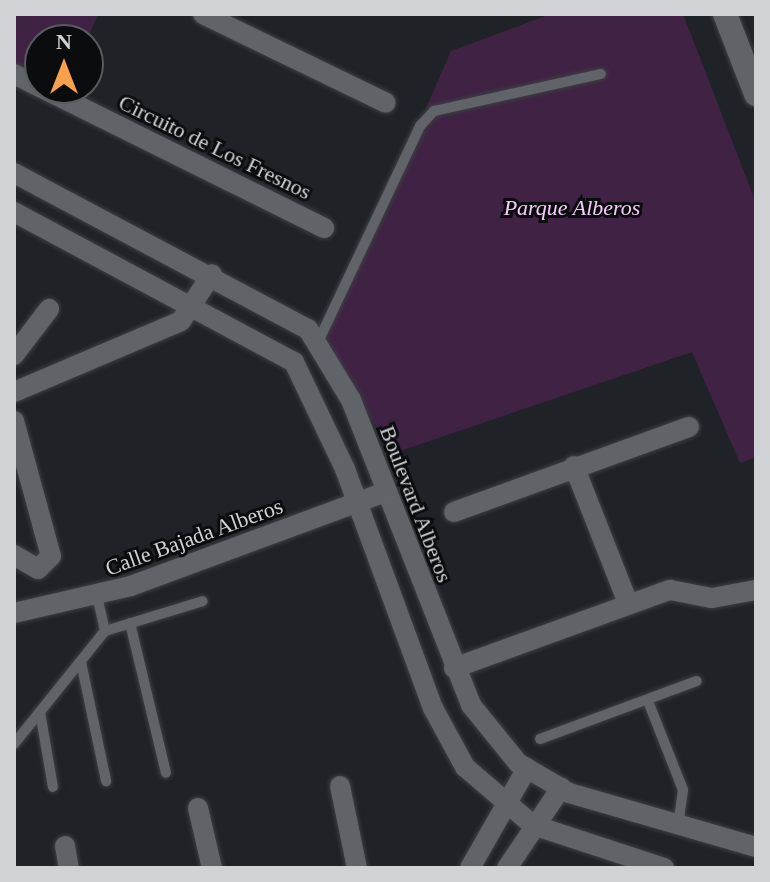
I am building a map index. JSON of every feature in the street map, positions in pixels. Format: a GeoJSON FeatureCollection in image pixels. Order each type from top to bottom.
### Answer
{"type":"FeatureCollection","features":[{"type":"Feature","properties":{"kind":"street"},"geometry":{"type":"LineString","coordinates":[[203,14],[386,103]]}},
{"type":"Feature","properties":{"kind":"street"},"geometry":{"type":"LineString","coordinates":[[725,14],[756,94]]}},
{"type":"Feature","properties":{"kind":"street","name":"Circuito de Los Fresnos"},"geometry":{"type":"LineString","coordinates":[[73,104],[324,228]]}},
{"type":"Feature","properties":{"kind":"street","name":"Boulevard Alberos"},"geometry":{"type":"LineString","coordinates":[[14,173],[212,274],[308,329],[351,400],[471,705],[527,768],[561,788],[756,847]]}},
{"type":"Feature","properties":{"kind":"street"},"geometry":{"type":"LineString","coordinates":[[14,212],[195,305],[294,362],[317,400],[433,708],[465,767],[503,805],[533,825],[616,861],[664,868]]}},
{"type":"Feature","properties":{"kind":"street"},"geometry":{"type":"LineString","coordinates":[[14,392],[181,321],[195,305],[212,274]]}},
{"type":"Feature","properties":{"kind":"street"},"geometry":{"type":"LineString","coordinates":[[14,355],[49,309]]}},
{"type":"Feature","properties":{"kind":"street"},"geometry":{"type":"LineString","coordinates":[[14,421],[51,556],[38,569],[14,555]]}},
{"type":"Feature","properties":{"kind":"street"},"geometry":{"type":"LineString","coordinates":[[454,512],[574,466],[689,427]]}},
{"type":"Feature","properties":{"kind":"street"},"geometry":{"type":"LineString","coordinates":[[574,466],[628,603]]}},
{"type":"Feature","properties":{"kind":"street","name":"Calle Bajada Alberos"},"geometry":{"type":"LineString","coordinates":[[14,613],[97,596],[385,492]]}},
{"type":"Feature","properties":{"kind":"street"},"geometry":{"type":"LineString","coordinates":[[454,668],[670,590],[712,598],[756,590]]}},
{"type":"Feature","properties":{"kind":"street"},"geometry":{"type":"LineString","coordinates":[[470,868],[503,805],[527,768]]}},
{"type":"Feature","properties":{"kind":"street"},"geometry":{"type":"LineString","coordinates":[[340,786],[357,868]]}},
{"type":"Feature","properties":{"kind":"street"},"geometry":{"type":"LineString","coordinates":[[507,868],[533,825],[561,788]]}},
{"type":"Feature","properties":{"kind":"street"},"geometry":{"type":"LineString","coordinates":[[198,808],[212,868]]}},
{"type":"Feature","properties":{"kind":"street"},"geometry":{"type":"LineString","coordinates":[[65,846],[69,868]]}},
{"type":"Feature","properties":{"kind":"lane"},"geometry":{"type":"LineString","coordinates":[[317,344],[420,126],[434,111],[601,74]]}},
{"type":"Feature","properties":{"kind":"lane"},"geometry":{"type":"LineString","coordinates":[[97,596],[105,631]]}},
{"type":"Feature","properties":{"kind":"lane"},"geometry":{"type":"LineString","coordinates":[[14,744],[105,631],[203,601]]}},
{"type":"Feature","properties":{"kind":"lane"},"geometry":{"type":"LineString","coordinates":[[130,623],[166,773]]}},
{"type":"Feature","properties":{"kind":"lane"},"geometry":{"type":"LineString","coordinates":[[81,662],[106,781]]}},
{"type":"Feature","properties":{"kind":"lane"},"geometry":{"type":"LineString","coordinates":[[540,739],[697,681]]}},
{"type":"Feature","properties":{"kind":"lane"},"geometry":{"type":"LineString","coordinates":[[648,701],[683,790],[678,825]]}},
{"type":"Feature","properties":{"kind":"lane"},"geometry":{"type":"LineString","coordinates":[[40,712],[53,787]]}},
{"type":"Feature","properties":{"kind":"green space"},"geometry":{"type":"Polygon","coordinates":[[[14,14],[98,14],[94,24],[24,24],[24,69],[14,64],[14,14]]]}},
{"type":"Feature","properties":{"kind":"green space","name":"Parque Alberos"},"geometry":{"type":"Polygon","coordinates":[[[551,14],[683,14],[756,203],[756,457],[740,463],[692,352],[391,454],[326,337],[451,51],[551,14]]]}}]}
